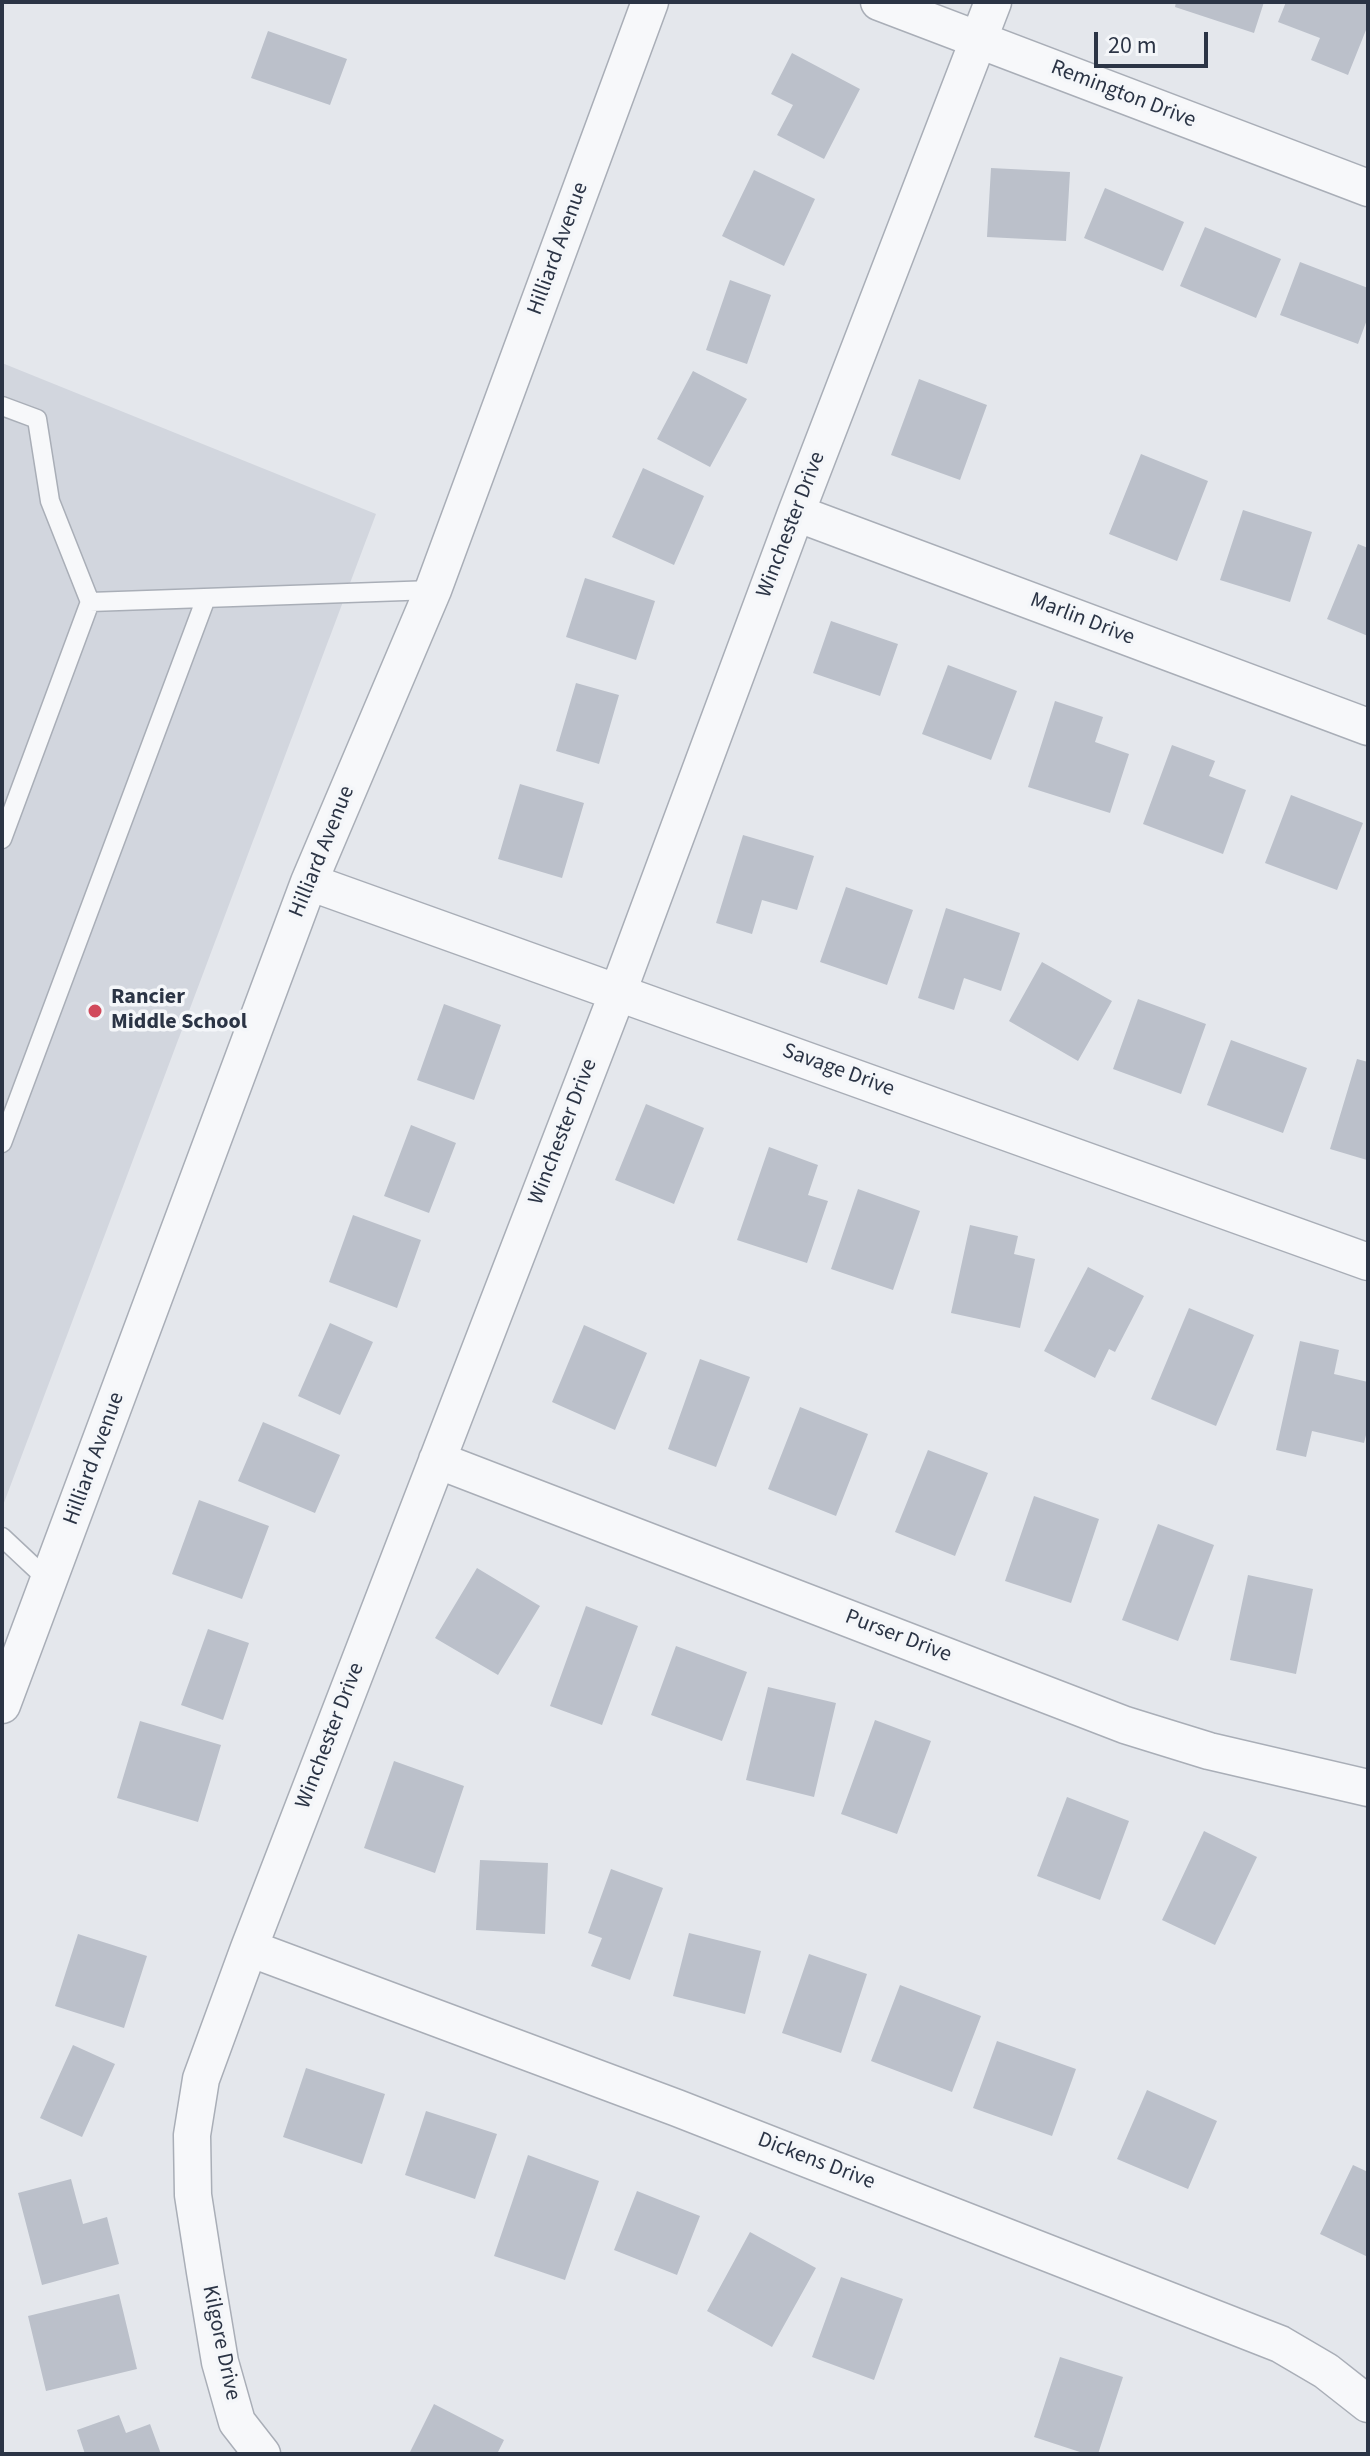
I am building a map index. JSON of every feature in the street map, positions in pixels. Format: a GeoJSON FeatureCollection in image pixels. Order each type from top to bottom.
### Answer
{"type":"FeatureCollection","features":[{"type":"Feature","properties":{"kind":"street","name":"Hilliard Avenue"},"geometry":{"type":"LineString","coordinates":[[2,1705],[309,882],[433,590],[650,2]]}},
{"type":"Feature","properties":{"kind":"street","name":"Remington Drive"},"geometry":{"type":"LineString","coordinates":[[879,2],[1368,188]]}},
{"type":"Feature","properties":{"kind":"street","name":"Winchester Drive"},"geometry":{"type":"LineString","coordinates":[[205,2272],[193,2195],[192,2135],[201,2079],[993,2]]}},
{"type":"Feature","properties":{"kind":"street","name":"Marlin Drive"},"geometry":{"type":"LineString","coordinates":[[796,513],[1368,727]]}},
{"type":"Feature","properties":{"kind":"street","name":"Savage Drive"},"geometry":{"type":"LineString","coordinates":[[309,882],[1368,1262]]}},
{"type":"Feature","properties":{"kind":"street","name":"Purser Drive"},"geometry":{"type":"LineString","coordinates":[[437,1460],[1125,1725],[1209,1751],[1368,1788]]}},
{"type":"Feature","properties":{"kind":"street","name":"Dickens Drive"},"geometry":{"type":"LineString","coordinates":[[249,1948],[677,2108],[1280,2344],[1326,2371],[1368,2404]]}},
{"type":"Feature","properties":{"kind":"street","name":"Kilgore Drive"},"geometry":{"type":"LineString","coordinates":[[205,2272],[220,2362],[237,2422],[262,2454]]}},
{"type":"Feature","properties":{"kind":"lane"},"geometry":{"type":"LineString","coordinates":[[2,406],[37,419],[50,501],[90,602],[2,839]]}},
{"type":"Feature","properties":{"kind":"lane"},"geometry":{"type":"LineString","coordinates":[[90,602],[433,590]]}},
{"type":"Feature","properties":{"kind":"lane"},"geometry":{"type":"LineString","coordinates":[[2,1143],[206,598]]}},
{"type":"Feature","properties":{"kind":"lane"},"geometry":{"type":"LineString","coordinates":[[2,1537],[50,1582]]}},
{"type":"Feature","properties":{"kind":"shaded area","name":"Rancier Middle School"},"geometry":{"type":"Polygon","coordinates":[[[2,363],[376,514],[2,1508],[2,363]]]}},
{"type":"Feature","properties":{"kind":"building"},"geometry":{"type":"Polygon","coordinates":[[[1176,2],[1264,2],[1254,33],[1175,7],[1176,2]]]}},
{"type":"Feature","properties":{"kind":"building"},"geometry":{"type":"Polygon","coordinates":[[[1286,2],[1368,2],[1368,25],[1348,75],[1311,60],[1320,38],[1278,22],[1286,2]]]}},
{"type":"Feature","properties":{"kind":"building"},"geometry":{"type":"Polygon","coordinates":[[[268,31],[347,59],[330,105],[251,78],[268,31]]]}},
{"type":"Feature","properties":{"kind":"building"},"geometry":{"type":"Polygon","coordinates":[[[792,53],[860,89],[824,159],[777,135],[793,105],[771,94],[792,53]]]}},
{"type":"Feature","properties":{"kind":"building"},"geometry":{"type":"Polygon","coordinates":[[[991,168],[1070,172],[1066,241],[987,237],[991,168]]]}},
{"type":"Feature","properties":{"kind":"building"},"geometry":{"type":"Polygon","coordinates":[[[754,170],[815,199],[784,266],[722,236],[754,170]]]}},
{"type":"Feature","properties":{"kind":"building"},"geometry":{"type":"Polygon","coordinates":[[[1105,188],[1184,222],[1163,271],[1084,238],[1105,188]]]}},
{"type":"Feature","properties":{"kind":"building"},"geometry":{"type":"Polygon","coordinates":[[[1205,227],[1281,259],[1256,318],[1180,286],[1205,227]]]}},
{"type":"Feature","properties":{"kind":"building"},"geometry":{"type":"Polygon","coordinates":[[[1300,262],[1368,288],[1368,317],[1358,344],[1280,315],[1300,262]]]}},
{"type":"Feature","properties":{"kind":"building"},"geometry":{"type":"Polygon","coordinates":[[[730,280],[771,295],[747,364],[706,350],[730,280]]]}},
{"type":"Feature","properties":{"kind":"building"},"geometry":{"type":"Polygon","coordinates":[[[693,371],[747,399],[710,467],[657,439],[693,371]]]}},
{"type":"Feature","properties":{"kind":"building"},"geometry":{"type":"Polygon","coordinates":[[[919,379],[987,405],[960,480],[891,455],[919,379]]]}},
{"type":"Feature","properties":{"kind":"building"},"geometry":{"type":"Polygon","coordinates":[[[1141,454],[1208,481],[1177,561],[1109,534],[1141,454]]]}},
{"type":"Feature","properties":{"kind":"building"},"geometry":{"type":"Polygon","coordinates":[[[643,468],[704,496],[674,565],[612,537],[643,468]]]}},
{"type":"Feature","properties":{"kind":"building"},"geometry":{"type":"Polygon","coordinates":[[[1243,510],[1312,532],[1290,602],[1220,580],[1243,510]]]}},
{"type":"Feature","properties":{"kind":"building"},"geometry":{"type":"Polygon","coordinates":[[[1358,544],[1368,548],[1368,636],[1327,619],[1358,544]]]}},
{"type":"Feature","properties":{"kind":"building"},"geometry":{"type":"Polygon","coordinates":[[[585,578],[655,601],[636,660],[566,637],[585,578]]]}},
{"type":"Feature","properties":{"kind":"building"},"geometry":{"type":"Polygon","coordinates":[[[831,621],[898,644],[880,696],[813,673],[831,621]]]}},
{"type":"Feature","properties":{"kind":"building"},"geometry":{"type":"Polygon","coordinates":[[[948,665],[1017,691],[991,760],[922,734],[948,665]]]}},
{"type":"Feature","properties":{"kind":"building"},"geometry":{"type":"Polygon","coordinates":[[[576,683],[619,695],[599,764],[556,751],[576,683]]]}},
{"type":"Feature","properties":{"kind":"building"},"geometry":{"type":"Polygon","coordinates":[[[1055,701],[1103,717],[1095,742],[1129,754],[1110,813],[1028,787],[1055,701]]]}},
{"type":"Feature","properties":{"kind":"building"},"geometry":{"type":"Polygon","coordinates":[[[1172,745],[1215,761],[1209,776],[1246,790],[1223,854],[1143,824],[1172,745]]]}},
{"type":"Feature","properties":{"kind":"building"},"geometry":{"type":"Polygon","coordinates":[[[520,784],[584,803],[562,878],[498,859],[520,784]]]}},
{"type":"Feature","properties":{"kind":"building"},"geometry":{"type":"Polygon","coordinates":[[[1291,795],[1363,823],[1337,890],[1265,863],[1291,795]]]}},
{"type":"Feature","properties":{"kind":"building"},"geometry":{"type":"Polygon","coordinates":[[[743,835],[814,856],[797,910],[762,900],[752,934],[716,923],[743,835]]]}},
{"type":"Feature","properties":{"kind":"building"},"geometry":{"type":"Polygon","coordinates":[[[846,887],[913,910],[887,985],[820,962],[846,887]]]}},
{"type":"Feature","properties":{"kind":"building"},"geometry":{"type":"Polygon","coordinates":[[[946,908],[1020,933],[1001,991],[964,978],[954,1010],[918,998],[946,908]]]}},
{"type":"Feature","properties":{"kind":"building"},"geometry":{"type":"Polygon","coordinates":[[[1042,962],[1112,1001],[1078,1061],[1009,1021],[1042,962]]]}},
{"type":"Feature","properties":{"kind":"building"},"geometry":{"type":"Polygon","coordinates":[[[1138,999],[1206,1024],[1181,1094],[1113,1069],[1138,999]]]}},
{"type":"Feature","properties":{"kind":"building"},"geometry":{"type":"Polygon","coordinates":[[[444,1004],[501,1025],[474,1100],[417,1080],[444,1004]]]}},
{"type":"Feature","properties":{"kind":"building"},"geometry":{"type":"Polygon","coordinates":[[[1231,1040],[1307,1068],[1283,1133],[1207,1105],[1231,1040]]]}},
{"type":"Feature","properties":{"kind":"building"},"geometry":{"type":"Polygon","coordinates":[[[1357,1059],[1368,1062],[1367,1160],[1330,1149],[1357,1059]]]}},
{"type":"Feature","properties":{"kind":"building"},"geometry":{"type":"Polygon","coordinates":[[[646,1104],[704,1128],[674,1204],[615,1180],[646,1104]]]}},
{"type":"Feature","properties":{"kind":"building"},"geometry":{"type":"Polygon","coordinates":[[[411,1125],[456,1143],[429,1213],[384,1196],[411,1125]]]}},
{"type":"Feature","properties":{"kind":"building"},"geometry":{"type":"Polygon","coordinates":[[[769,1147],[818,1165],[808,1195],[828,1201],[807,1263],[737,1240],[769,1147]]]}},
{"type":"Feature","properties":{"kind":"building"},"geometry":{"type":"Polygon","coordinates":[[[858,1189],[920,1211],[893,1290],[831,1269],[858,1189]]]}},
{"type":"Feature","properties":{"kind":"building"},"geometry":{"type":"Polygon","coordinates":[[[353,1215],[421,1240],[397,1308],[329,1282],[353,1215]]]}},
{"type":"Feature","properties":{"kind":"building"},"geometry":{"type":"Polygon","coordinates":[[[970,1225],[1018,1236],[1014,1254],[1035,1259],[1020,1328],[951,1313],[970,1225]]]}},
{"type":"Feature","properties":{"kind":"building"},"geometry":{"type":"Polygon","coordinates":[[[1088,1267],[1144,1296],[1115,1352],[1109,1349],[1095,1378],[1044,1351],[1088,1267]]]}},
{"type":"Feature","properties":{"kind":"building"},"geometry":{"type":"Polygon","coordinates":[[[1189,1308],[1254,1335],[1216,1426],[1151,1399],[1189,1308]]]}},
{"type":"Feature","properties":{"kind":"building"},"geometry":{"type":"Polygon","coordinates":[[[330,1323],[373,1342],[340,1415],[298,1396],[330,1323]]]}},
{"type":"Feature","properties":{"kind":"building"},"geometry":{"type":"Polygon","coordinates":[[[584,1325],[647,1353],[615,1430],[552,1402],[584,1325]]]}},
{"type":"Feature","properties":{"kind":"building"},"geometry":{"type":"Polygon","coordinates":[[[1300,1341],[1339,1350],[1334,1374],[1368,1382],[1368,1427],[1364,1443],[1312,1431],[1306,1457],[1276,1450],[1300,1341]]]}},
{"type":"Feature","properties":{"kind":"building"},"geometry":{"type":"Polygon","coordinates":[[[700,1359],[750,1377],[716,1467],[668,1449],[700,1359]]]}},
{"type":"Feature","properties":{"kind":"building"},"geometry":{"type":"Polygon","coordinates":[[[800,1407],[868,1434],[836,1516],[768,1489],[800,1407]]]}},
{"type":"Feature","properties":{"kind":"building"},"geometry":{"type":"Polygon","coordinates":[[[263,1422],[340,1455],[315,1513],[238,1481],[263,1422]]]}},
{"type":"Feature","properties":{"kind":"building"},"geometry":{"type":"Polygon","coordinates":[[[928,1450],[988,1473],[955,1556],[895,1532],[928,1450]]]}},
{"type":"Feature","properties":{"kind":"building"},"geometry":{"type":"Polygon","coordinates":[[[1034,1496],[1099,1519],[1071,1603],[1005,1581],[1034,1496]]]}},
{"type":"Feature","properties":{"kind":"building"},"geometry":{"type":"Polygon","coordinates":[[[199,1500],[269,1526],[242,1599],[172,1574],[199,1500]]]}},
{"type":"Feature","properties":{"kind":"building"},"geometry":{"type":"Polygon","coordinates":[[[1158,1524],[1214,1545],[1178,1641],[1122,1620],[1158,1524]]]}},
{"type":"Feature","properties":{"kind":"building"},"geometry":{"type":"Polygon","coordinates":[[[477,1568],[540,1606],[498,1675],[435,1638],[477,1568]]]}},
{"type":"Feature","properties":{"kind":"building"},"geometry":{"type":"Polygon","coordinates":[[[1248,1575],[1313,1589],[1296,1674],[1230,1660],[1248,1575]]]}},
{"type":"Feature","properties":{"kind":"building"},"geometry":{"type":"Polygon","coordinates":[[[586,1606],[638,1626],[602,1725],[550,1706],[586,1606]]]}},
{"type":"Feature","properties":{"kind":"building"},"geometry":{"type":"Polygon","coordinates":[[[208,1629],[249,1643],[223,1720],[181,1705],[208,1629]]]}},
{"type":"Feature","properties":{"kind":"building"},"geometry":{"type":"Polygon","coordinates":[[[676,1646],[747,1672],[722,1741],[651,1715],[676,1646]]]}},
{"type":"Feature","properties":{"kind":"building"},"geometry":{"type":"Polygon","coordinates":[[[768,1687],[836,1703],[814,1797],[746,1780],[768,1687]]]}},
{"type":"Feature","properties":{"kind":"building"},"geometry":{"type":"Polygon","coordinates":[[[875,1720],[931,1741],[897,1834],[841,1814],[875,1720]]]}},
{"type":"Feature","properties":{"kind":"building"},"geometry":{"type":"Polygon","coordinates":[[[140,1721],[221,1745],[198,1822],[117,1798],[140,1721]]]}},
{"type":"Feature","properties":{"kind":"building"},"geometry":{"type":"Polygon","coordinates":[[[394,1761],[464,1786],[435,1873],[364,1848],[394,1761]]]}},
{"type":"Feature","properties":{"kind":"building"},"geometry":{"type":"Polygon","coordinates":[[[1067,1797],[1129,1821],[1100,1900],[1037,1876],[1067,1797]]]}},
{"type":"Feature","properties":{"kind":"building"},"geometry":{"type":"Polygon","coordinates":[[[1204,1831],[1257,1857],[1215,1945],[1162,1920],[1204,1831]]]}},
{"type":"Feature","properties":{"kind":"building"},"geometry":{"type":"Polygon","coordinates":[[[480,1860],[548,1863],[545,1934],[476,1930],[480,1860]]]}},
{"type":"Feature","properties":{"kind":"building"},"geometry":{"type":"Polygon","coordinates":[[[611,1869],[663,1888],[630,1980],[591,1966],[602,1938],[588,1933],[611,1869]]]}},
{"type":"Feature","properties":{"kind":"building"},"geometry":{"type":"Polygon","coordinates":[[[689,1933],[761,1951],[745,2014],[673,1996],[689,1933]]]}},
{"type":"Feature","properties":{"kind":"building"},"geometry":{"type":"Polygon","coordinates":[[[78,1934],[147,1956],[124,2028],[55,2006],[78,1934]]]}},
{"type":"Feature","properties":{"kind":"building"},"geometry":{"type":"Polygon","coordinates":[[[809,1954],[867,1974],[841,2053],[782,2033],[809,1954]]]}},
{"type":"Feature","properties":{"kind":"building"},"geometry":{"type":"Polygon","coordinates":[[[900,1985],[981,2016],[952,2092],[871,2061],[900,1985]]]}},
{"type":"Feature","properties":{"kind":"building"},"geometry":{"type":"Polygon","coordinates":[[[997,2041],[1076,2069],[1052,2136],[973,2108],[997,2041]]]}},
{"type":"Feature","properties":{"kind":"building"},"geometry":{"type":"Polygon","coordinates":[[[73,2045],[115,2064],[82,2137],[40,2118],[73,2045]]]}},
{"type":"Feature","properties":{"kind":"building"},"geometry":{"type":"Polygon","coordinates":[[[306,2068],[385,2094],[362,2164],[283,2137],[306,2068]]]}},
{"type":"Feature","properties":{"kind":"building"},"geometry":{"type":"Polygon","coordinates":[[[1147,2090],[1217,2121],[1188,2189],[1117,2159],[1147,2090]]]}},
{"type":"Feature","properties":{"kind":"building"},"geometry":{"type":"Polygon","coordinates":[[[426,2111],[497,2134],[475,2199],[405,2175],[426,2111]]]}},
{"type":"Feature","properties":{"kind":"building"},"geometry":{"type":"Polygon","coordinates":[[[528,2155],[599,2181],[565,2280],[494,2256],[528,2155]]]}},
{"type":"Feature","properties":{"kind":"building"},"geometry":{"type":"Polygon","coordinates":[[[1353,2165],[1368,2172],[1368,2257],[1320,2234],[1353,2165]]]}},
{"type":"Feature","properties":{"kind":"building"},"geometry":{"type":"Polygon","coordinates":[[[71,2179],[83,2224],[107,2217],[119,2264],[42,2285],[18,2193],[71,2179]]]}},
{"type":"Feature","properties":{"kind":"building"},"geometry":{"type":"Polygon","coordinates":[[[637,2191],[700,2216],[677,2275],[614,2250],[637,2191]]]}},
{"type":"Feature","properties":{"kind":"building"},"geometry":{"type":"Polygon","coordinates":[[[750,2232],[816,2268],[772,2347],[707,2311],[750,2232]]]}},
{"type":"Feature","properties":{"kind":"building"},"geometry":{"type":"Polygon","coordinates":[[[841,2277],[903,2299],[874,2380],[812,2357],[841,2277]]]}},
{"type":"Feature","properties":{"kind":"building"},"geometry":{"type":"Polygon","coordinates":[[[119,2294],[137,2369],[46,2391],[28,2316],[119,2294]]]}},
{"type":"Feature","properties":{"kind":"building"},"geometry":{"type":"Polygon","coordinates":[[[1060,2357],[1123,2377],[1098,2454],[1086,2454],[1034,2437],[1060,2357]]]}},
{"type":"Feature","properties":{"kind":"building"},"geometry":{"type":"Polygon","coordinates":[[[434,2404],[504,2440],[497,2454],[409,2454],[434,2404]]]}},
{"type":"Feature","properties":{"kind":"building"},"geometry":{"type":"Polygon","coordinates":[[[119,2415],[126,2433],[150,2424],[161,2454],[85,2454],[77,2430],[119,2415]]]}},
{"type":"Feature","properties":{"kind":"place","name":"Rancier Middle School"},"geometry":{"type":"Point","coordinates":[95,1011]}}]}
